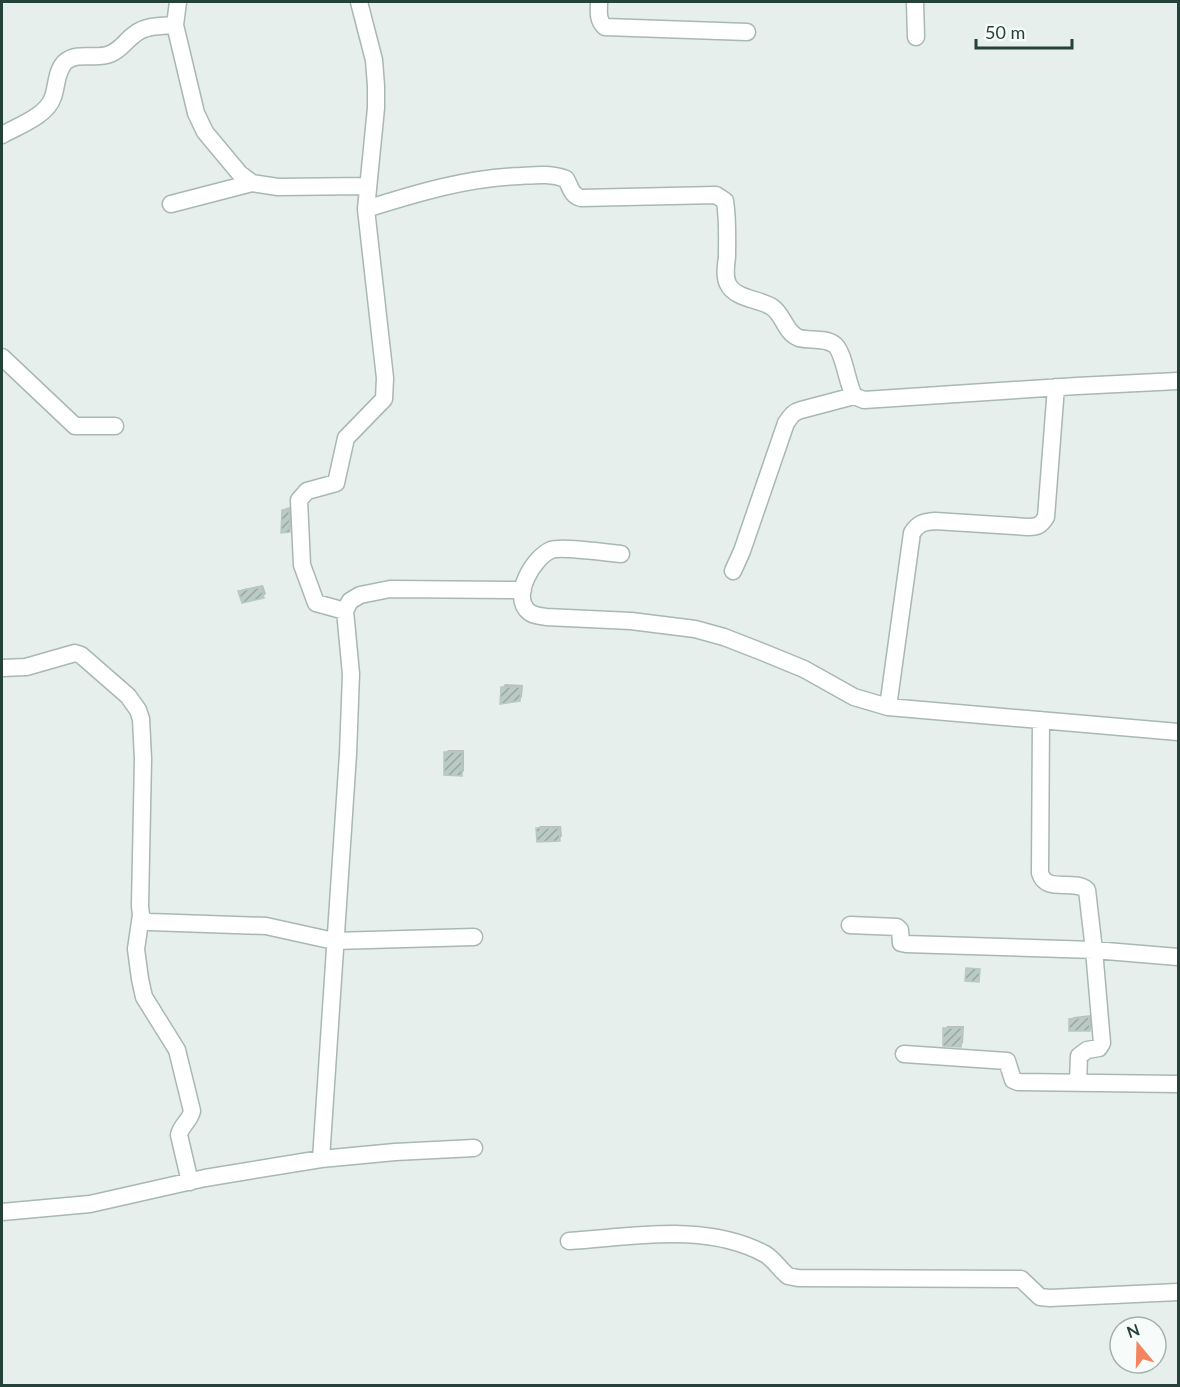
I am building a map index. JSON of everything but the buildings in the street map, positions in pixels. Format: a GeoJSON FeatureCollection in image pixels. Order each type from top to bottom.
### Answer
{"type":"FeatureCollection","features":[{"type":"Feature","properties":{"kind":"street"},"geometry":{"type":"LineString","coordinates":[[178,2],[175,25],[196,113],[219,150],[240,174],[252,183]]}},
{"type":"Feature","properties":{"kind":"street"},"geometry":{"type":"LineString","coordinates":[[345,610],[316,603],[302,565],[299,500],[308,491],[336,483],[346,438],[384,399],[385,378],[366,209],[376,86],[374,60],[359,2]]}},
{"type":"Feature","properties":{"kind":"street"},"geometry":{"type":"LineString","coordinates":[[599,2],[598,16],[605,27],[747,32]]}},
{"type":"Feature","properties":{"kind":"street"},"geometry":{"type":"LineString","coordinates":[[915,2],[916,38]]}},
{"type":"Feature","properties":{"kind":"street"},"geometry":{"type":"LineString","coordinates":[[2,135],[35,117],[53,100],[58,74],[65,63],[78,56],[98,57],[110,54],[120,49],[137,32],[150,27],[175,25]]}},
{"type":"Feature","properties":{"kind":"street"},"geometry":{"type":"LineString","coordinates":[[366,209],[453,183],[515,176],[558,176],[566,179],[571,192],[581,198],[716,195],[725,201],[727,214],[726,274],[728,285],[737,294],[774,308],[788,330],[798,338],[825,340],[835,344],[841,353],[848,385],[854,396]]}},
{"type":"Feature","properties":{"kind":"street"},"geometry":{"type":"LineString","coordinates":[[171,204],[252,183],[278,188],[367,186]]}},
{"type":"Feature","properties":{"kind":"street"},"geometry":{"type":"LineString","coordinates":[[2,357],[75,426],[115,426]]}},
{"type":"Feature","properties":{"kind":"street"},"geometry":{"type":"LineString","coordinates":[[733,571],[786,423],[794,412],[854,396],[864,400],[1179,381]]}},
{"type":"Feature","properties":{"kind":"street"},"geometry":{"type":"LineString","coordinates":[[888,707],[912,533],[915,527],[923,522],[935,521],[1028,527],[1037,527],[1042,524],[1046,517],[1056,387]]}},
{"type":"Feature","properties":{"kind":"street"},"geometry":{"type":"LineString","coordinates":[[621,554],[554,549],[540,556],[531,567],[523,590],[526,610],[533,614],[662,624],[695,629],[765,653],[804,669],[854,697],[888,707],[1179,732]]}},
{"type":"Feature","properties":{"kind":"street"},"geometry":{"type":"LineString","coordinates":[[321,1159],[350,713],[351,674],[345,610],[350,601],[374,591],[523,590]]}},
{"type":"Feature","properties":{"kind":"street"},"geometry":{"type":"LineString","coordinates":[[2,668],[26,667],[75,653],[81,655],[128,696],[138,710],[143,759],[141,915],[136,949],[144,997],[177,1050],[184,1073],[192,1111],[190,1119],[180,1129],[179,1135],[190,1182]]}},
{"type":"Feature","properties":{"kind":"street"},"geometry":{"type":"LineString","coordinates":[[1041,720],[1040,873],[1047,884],[1081,885],[1087,890],[1094,950],[1102,1043],[1099,1048],[1087,1050],[1079,1056],[1078,1082]]}},
{"type":"Feature","properties":{"kind":"street"},"geometry":{"type":"LineString","coordinates":[[141,915],[144,921],[150,922],[266,927],[334,940],[474,937]]}},
{"type":"Feature","properties":{"kind":"street"},"geometry":{"type":"LineString","coordinates":[[850,925],[897,927],[900,930],[901,943],[906,944],[1094,950],[1179,957]]}},
{"type":"Feature","properties":{"kind":"street"},"geometry":{"type":"LineString","coordinates":[[904,1054],[1007,1060],[1013,1080],[1018,1082],[1179,1084]]}},
{"type":"Feature","properties":{"kind":"street"},"geometry":{"type":"LineString","coordinates":[[2,1212],[90,1204],[190,1182],[321,1159],[474,1148]]}},
{"type":"Feature","properties":{"kind":"street"},"geometry":{"type":"LineString","coordinates":[[569,1241],[684,1234],[708,1236],[724,1239],[764,1254],[775,1261],[788,1276],[798,1278],[1021,1279],[1040,1297],[1050,1298],[1179,1293]]}}]}
